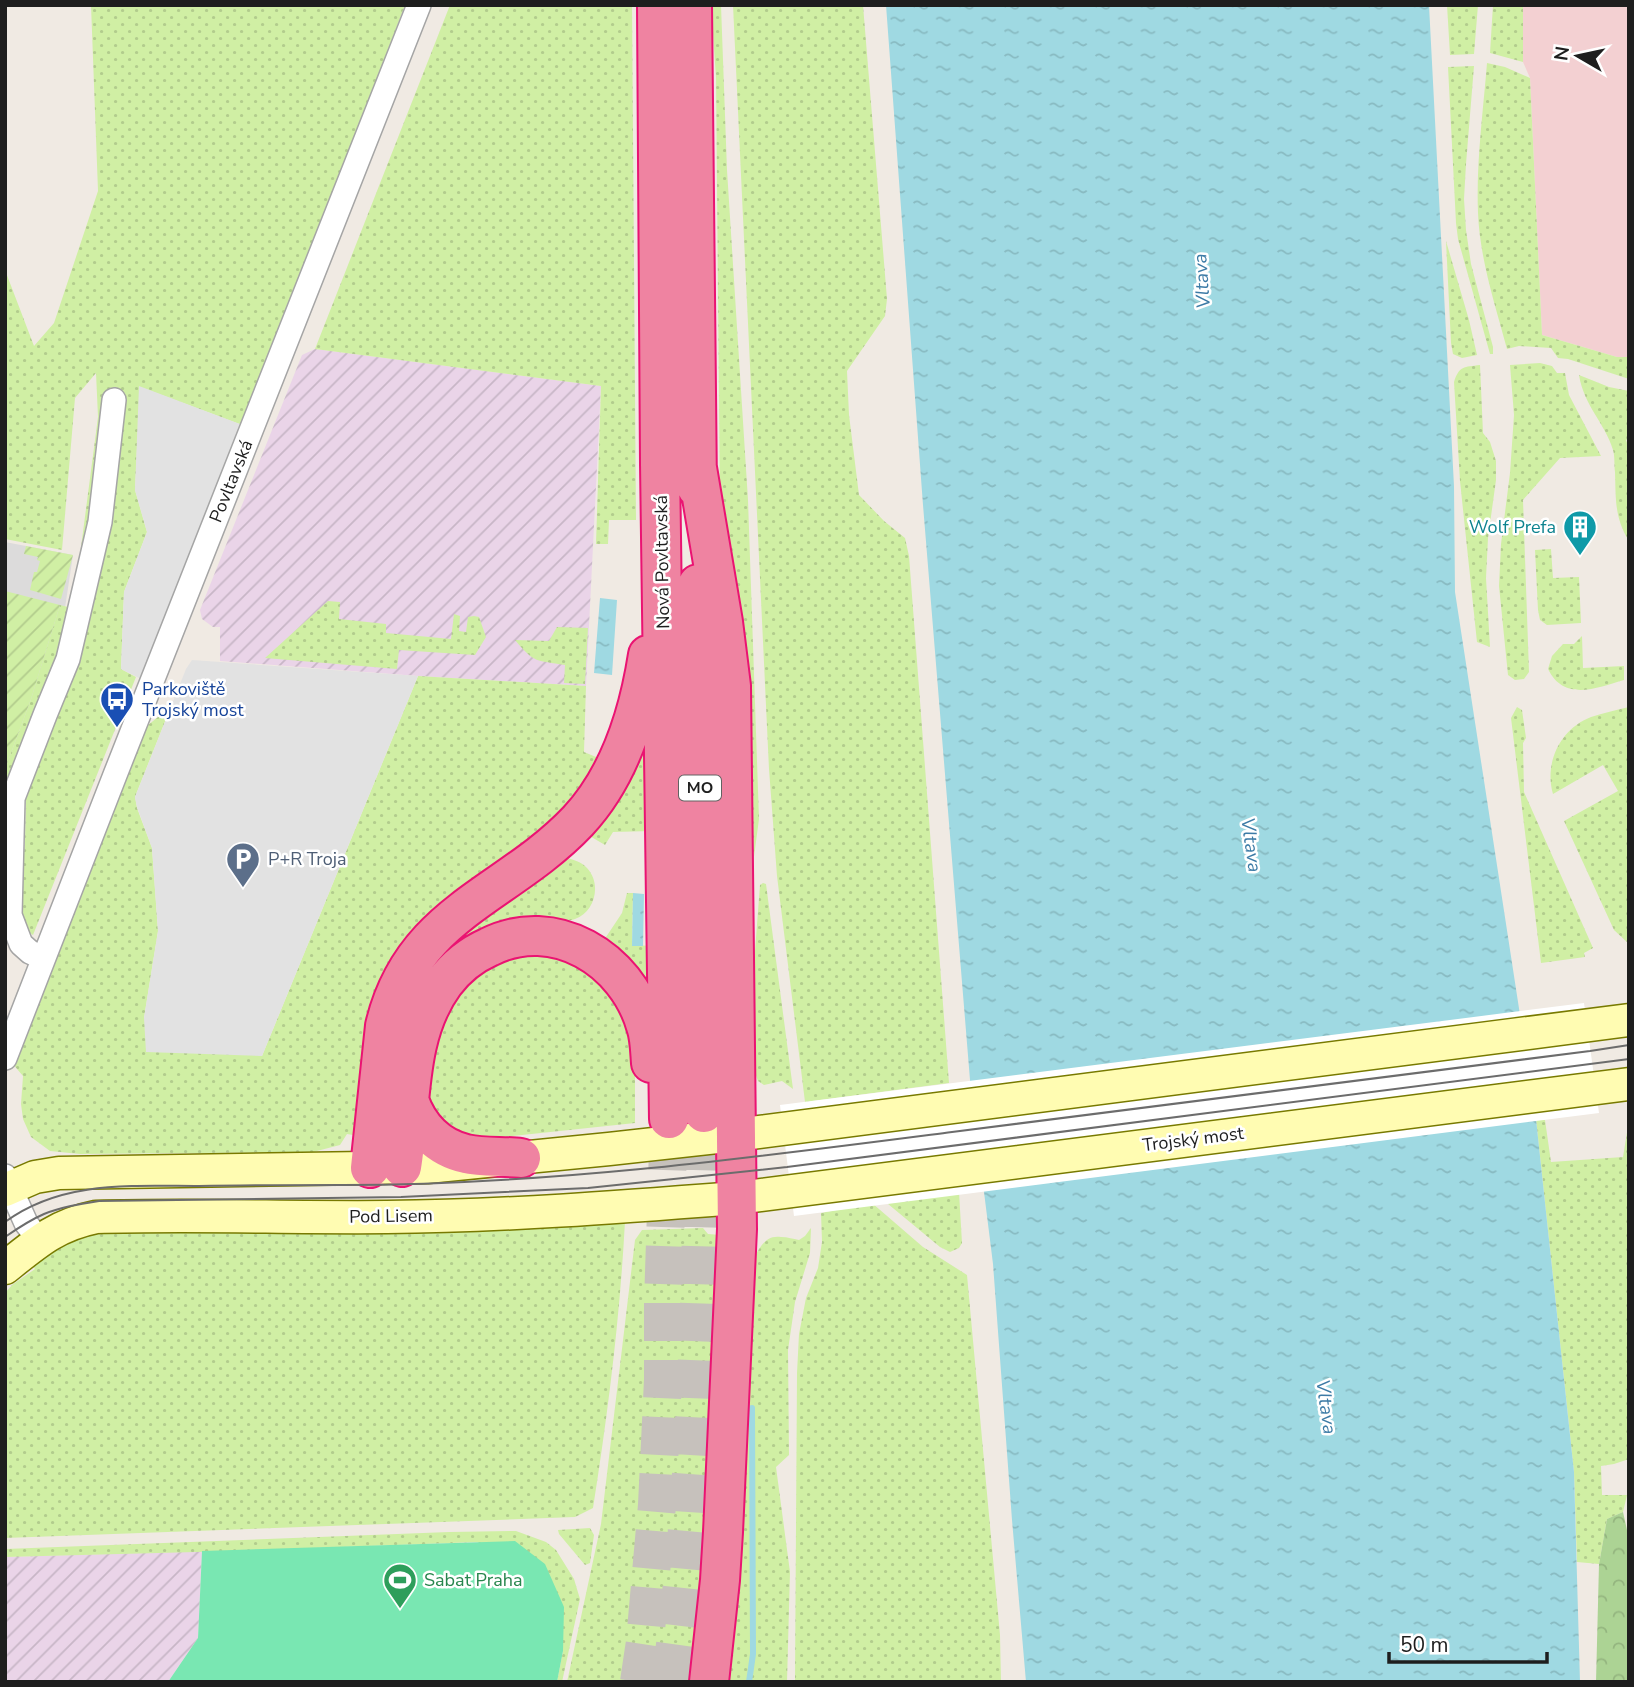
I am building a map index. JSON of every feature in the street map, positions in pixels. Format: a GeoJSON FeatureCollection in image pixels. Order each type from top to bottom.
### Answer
{"type":"FeatureCollection","features":[{"type":"Feature","properties":{"kind":"highway","name":"Nová Povltavská"},"geometry":{"type":"LineString","coordinates":[[657,5],[662,559],[675,1118]]}},
{"type":"Feature","properties":{"kind":"highway","name":"Nová Povltavská"},"geometry":{"type":"LineString","coordinates":[[675,1118],[696,462],[692,5]]}},
{"type":"Feature","properties":{"kind":"highway"},"geometry":{"type":"LineString","coordinates":[[696,462],[728,653],[731,686],[737,1198],[723,1532],[709,1682]]}},
{"type":"Feature","properties":{"kind":"highway"},"geometry":{"type":"LineString","coordinates":[[386,1168],[385,1026],[398,985],[410,964],[439,930],[464,908],[529,863],[579,820],[609,775],[622,750],[638,702],[662,559]]}},
{"type":"Feature","properties":{"kind":"highway"},"geometry":{"type":"LineString","coordinates":[[386,1168],[409,1100],[414,1057],[421,1029],[444,984],[459,966],[476,953],[498,942],[523,936],[545,936],[567,941],[583,947],[613,969],[637,1004],[647,1026],[651,1053],[675,1118]]}},
{"type":"Feature","properties":{"kind":"highway"},"geometry":{"type":"LineString","coordinates":[[409,1100],[420,1124],[443,1144],[464,1154],[521,1158]]}},
{"type":"Feature","properties":{"kind":"main road"},"geometry":{"type":"LineString","coordinates":[[7,1184],[60,1173],[427,1167],[521,1158],[735,1135],[1629,1020]]}},
{"type":"Feature","properties":{"kind":"main road","name":"Trojský most"},"geometry":{"type":"LineString","coordinates":[[790,1190],[1629,1084]]}},
{"type":"Feature","properties":{"kind":"main road"},"geometry":{"type":"LineString","coordinates":[[386,1168],[371,1185],[374,1197],[388,1217]]}},
{"type":"Feature","properties":{"kind":"main road","name":"Pod Lisem"},"geometry":{"type":"LineString","coordinates":[[5,1268],[39,1240],[75,1221],[96,1217],[388,1217],[495,1214],[737,1198],[790,1190]]}},
{"type":"Feature","properties":{"kind":"street","name":"Povltavská"},"geometry":{"type":"LineString","coordinates":[[5,1058],[419,5]]}},
{"type":"Feature","properties":{"kind":"street"},"geometry":{"type":"LineString","coordinates":[[43,958],[21,944],[10,915],[13,797],[68,659],[100,523],[114,400]]}},
{"type":"Feature","properties":{"kind":"street"},"geometry":{"type":"LineString","coordinates":[[7,1184],[26,1223],[39,1240]]}},
{"type":"Feature","properties":{"kind":"shaded area"},"geometry":{"type":"Polygon","coordinates":[[[1523,5],[1629,5],[1629,357],[1617,357],[1542,335],[1530,78],[1523,62],[1523,5]]]}},
{"type":"Feature","properties":{"kind":"shaded area"},"geometry":{"type":"Polygon","coordinates":[[[315,349],[601,386],[586,686],[220,661],[220,627],[213,627],[202,619],[200,610],[302,355],[315,349]]]}},
{"type":"Feature","properties":{"kind":"shaded area"},"geometry":{"type":"Polygon","coordinates":[[[139,386],[245,426],[143,680],[121,669],[124,592],[147,532],[135,490],[139,386]]]}},
{"type":"Feature","properties":{"kind":"shaded area"},"geometry":{"type":"Polygon","coordinates":[[[5,542],[73,555],[65,608],[5,770],[5,542]]]}},
{"type":"Feature","properties":{"kind":"shaded area","name":"P+R Troja"},"geometry":{"type":"Polygon","coordinates":[[[192,660],[418,676],[262,1056],[146,1052],[144,1018],[158,931],[152,848],[135,797],[192,660]]]}},
{"type":"Feature","properties":{"kind":"shaded area"},"geometry":{"type":"Polygon","coordinates":[[[202,1551],[198,1638],[168,1682],[5,1682],[5,1557],[202,1551]]]}},
{"type":"Feature","properties":{"kind":"green space"},"geometry":{"type":"Polygon","coordinates":[[[91,5],[405,5],[245,426],[140,387],[135,490],[147,532],[124,592],[121,669],[136,677],[33,935],[24,929],[18,915],[25,842],[26,795],[39,761],[36,748],[71,665],[102,565],[80,555],[98,417],[96,373],[75,398],[62,550],[5,539],[5,270],[34,346],[54,323],[98,191],[91,5]]]}},
{"type":"Feature","properties":{"kind":"green space"},"geometry":{"type":"Polygon","coordinates":[[[450,5],[632,5],[636,520],[609,520],[608,544],[596,544],[601,386],[315,349],[450,5]]]}},
{"type":"Feature","properties":{"kind":"green space"},"geometry":{"type":"Polygon","coordinates":[[[711,5],[721,5],[727,170],[748,500],[759,819],[744,932],[720,508],[716,77],[711,5]]]}},
{"type":"Feature","properties":{"kind":"green space"},"geometry":{"type":"Polygon","coordinates":[[[733,5],[863,5],[887,299],[885,316],[847,371],[849,415],[859,495],[905,538],[909,556],[949,1083],[805,1102],[777,876],[769,769],[733,5]]]}},
{"type":"Feature","properties":{"kind":"green space"},"geometry":{"type":"Polygon","coordinates":[[[1447,5],[1478,5],[1474,54],[1450,55],[1447,5]]]}},
{"type":"Feature","properties":{"kind":"green space"},"geometry":{"type":"Polygon","coordinates":[[[1493,5],[1523,5],[1523,62],[1490,53],[1493,5]]]}},
{"type":"Feature","properties":{"kind":"green space"},"geometry":{"type":"Polygon","coordinates":[[[1487,63],[1505,67],[1530,78],[1542,335],[1617,357],[1629,357],[1629,379],[1558,358],[1551,348],[1519,346],[1507,349],[1485,265],[1479,230],[1479,157],[1487,63]]]}},
{"type":"Feature","properties":{"kind":"green space"},"geometry":{"type":"Polygon","coordinates":[[[1474,66],[1464,199],[1466,230],[1471,264],[1493,354],[1490,354],[1456,223],[1448,67],[1474,66]]]}},
{"type":"Feature","properties":{"kind":"green space"},"geometry":{"type":"Polygon","coordinates":[[[1446,241],[1477,355],[1462,358],[1453,354],[1446,241]]]}},
{"type":"Feature","properties":{"kind":"green space"},"geometry":{"type":"Polygon","coordinates":[[[1540,363],[1552,366],[1557,373],[1565,373],[1569,395],[1601,456],[1560,458],[1523,500],[1529,672],[1524,679],[1515,680],[1508,675],[1499,586],[1514,415],[1510,365],[1540,363]]]}},
{"type":"Feature","properties":{"kind":"green space"},"geometry":{"type":"Polygon","coordinates":[[[1480,365],[1483,433],[1490,442],[1496,461],[1486,578],[1490,647],[1477,642],[1460,481],[1454,382],[1463,368],[1480,365]]]}},
{"type":"Feature","properties":{"kind":"green space"},"geometry":{"type":"Polygon","coordinates":[[[1579,375],[1609,387],[1629,391],[1629,439],[1626,440],[1629,448],[1629,541],[1617,507],[1613,450],[1585,396],[1579,375]]]}},
{"type":"Feature","properties":{"kind":"green space"},"geometry":{"type":"Polygon","coordinates":[[[26,546],[73,555],[61,599],[30,590],[40,561],[37,560],[38,557],[24,554],[26,546]]]}},
{"type":"Feature","properties":{"kind":"green space"},"geometry":{"type":"Polygon","coordinates":[[[1551,549],[1553,578],[1579,577],[1581,623],[1547,625],[1540,620],[1535,550],[1551,549]]]}},
{"type":"Feature","properties":{"kind":"green space"},"geometry":{"type":"Polygon","coordinates":[[[5,591],[60,605],[31,699],[5,769],[5,591]]]}},
{"type":"Feature","properties":{"kind":"green space"},"geometry":{"type":"Polygon","coordinates":[[[328,601],[340,602],[339,619],[386,624],[386,633],[451,639],[454,614],[460,616],[459,631],[466,632],[468,617],[479,617],[486,637],[475,655],[399,650],[397,669],[265,658],[328,601]]]}},
{"type":"Feature","properties":{"kind":"green space"},"geometry":{"type":"Polygon","coordinates":[[[60,605],[72,608],[41,710],[8,782],[5,781],[5,769],[31,699],[60,605]]]}},
{"type":"Feature","properties":{"kind":"green space"},"geometry":{"type":"Polygon","coordinates":[[[557,627],[588,628],[585,684],[564,683],[565,665],[537,660],[515,640],[549,641],[557,627]]]}},
{"type":"Feature","properties":{"kind":"green space"},"geometry":{"type":"Polygon","coordinates":[[[1582,636],[1583,668],[1624,666],[1624,680],[1582,690],[1563,686],[1555,679],[1548,669],[1552,656],[1563,644],[1574,644],[1582,636]]]}},
{"type":"Feature","properties":{"kind":"green space"},"geometry":{"type":"Polygon","coordinates":[[[418,676],[586,686],[584,752],[601,759],[589,780],[546,829],[447,904],[359,1136],[347,1134],[340,1145],[313,1152],[80,1154],[50,1151],[31,1137],[23,1119],[21,1104],[23,1076],[5,1055],[5,1025],[112,754],[163,713],[168,714],[135,797],[152,848],[158,931],[144,1018],[262,1056],[418,676]]]}},
{"type":"Feature","properties":{"kind":"green space"},"geometry":{"type":"Polygon","coordinates":[[[1517,707],[1522,710],[1526,738],[1523,743],[1524,792],[1593,948],[1584,953],[1585,957],[1541,963],[1511,718],[1517,707]]]}},
{"type":"Feature","properties":{"kind":"green space"},"geometry":{"type":"Polygon","coordinates":[[[1629,707],[1629,944],[1614,930],[1564,821],[1618,791],[1603,765],[1553,794],[1551,771],[1557,748],[1563,738],[1580,722],[1629,707]]]}},
{"type":"Feature","properties":{"kind":"green space"},"geometry":{"type":"Polygon","coordinates":[[[647,728],[652,831],[613,832],[605,845],[588,835],[647,728]]]}},
{"type":"Feature","properties":{"kind":"green space"},"geometry":{"type":"Polygon","coordinates":[[[567,858],[583,864],[592,874],[594,897],[587,910],[569,920],[524,919],[393,1051],[433,956],[556,859],[567,858]]]}},
{"type":"Feature","properties":{"kind":"green space"},"geometry":{"type":"Polygon","coordinates":[[[766,884],[793,1089],[782,1081],[764,1085],[758,1081],[754,1070],[755,951],[760,885],[766,884]]]}},
{"type":"Feature","properties":{"kind":"green space"},"geometry":{"type":"Polygon","coordinates":[[[627,893],[633,893],[632,945],[653,946],[651,986],[630,958],[606,937],[622,913],[627,893]]]}},
{"type":"Feature","properties":{"kind":"green space"},"geometry":{"type":"Polygon","coordinates":[[[531,947],[589,963],[629,1025],[635,1062],[635,1123],[503,1137],[478,1136],[459,1131],[424,1105],[427,1050],[457,984],[531,947]]]}},
{"type":"Feature","properties":{"kind":"green space"},"geometry":{"type":"Polygon","coordinates":[[[1536,1119],[1545,1120],[1551,1162],[1623,1157],[1629,1120],[1629,1459],[1601,1466],[1602,1495],[1627,1495],[1623,1512],[1607,1519],[1599,1564],[1577,1562],[1574,1472],[1536,1119]]]}},
{"type":"Feature","properties":{"kind":"green space"},"geometry":{"type":"Polygon","coordinates":[[[959,1192],[962,1243],[959,1248],[950,1252],[940,1247],[882,1199],[959,1192]]]}},
{"type":"Feature","properties":{"kind":"green space"},"geometry":{"type":"Polygon","coordinates":[[[872,1203],[923,1247],[967,1275],[1000,1635],[1001,1682],[795,1682],[799,1334],[806,1298],[818,1268],[822,1242],[821,1213],[872,1203]]]}},
{"type":"Feature","properties":{"kind":"green space"},"geometry":{"type":"Polygon","coordinates":[[[625,1221],[613,1365],[593,1508],[575,1517],[5,1538],[5,1293],[35,1269],[29,1260],[86,1234],[109,1229],[625,1221]]]}},
{"type":"Feature","properties":{"kind":"green space"},"geometry":{"type":"Polygon","coordinates":[[[703,1228],[708,1234],[721,1235],[706,1515],[689,1682],[567,1682],[601,1524],[635,1240],[642,1230],[703,1228]]]}},
{"type":"Feature","properties":{"kind":"green space"},"geometry":{"type":"Polygon","coordinates":[[[811,1228],[810,1253],[795,1302],[788,1350],[789,1455],[776,1467],[790,1572],[787,1682],[723,1682],[749,1266],[761,1246],[769,1239],[784,1237],[799,1240],[811,1228]]]}},
{"type":"Feature","properties":{"kind":"green space"},"geometry":{"type":"Polygon","coordinates":[[[1623,1512],[1629,1539],[1629,1682],[1596,1682],[1599,1564],[1607,1519],[1623,1512]]]}},
{"type":"Feature","properties":{"kind":"green space"},"geometry":{"type":"Polygon","coordinates":[[[590,1528],[594,1535],[590,1563],[585,1565],[558,1530],[590,1528]]]}},
{"type":"Feature","properties":{"kind":"green space"},"geometry":{"type":"Polygon","coordinates":[[[516,1531],[546,1542],[556,1550],[574,1579],[580,1599],[562,1682],[557,1682],[563,1651],[478,1542],[5,1557],[5,1549],[516,1531]]]}},
{"type":"Feature","properties":{"kind":"green space","name":"Sabat Praha"},"geometry":{"type":"Polygon","coordinates":[[[515,1541],[545,1564],[564,1607],[563,1651],[557,1682],[168,1682],[198,1638],[202,1551],[515,1541]]]}},
{"type":"Feature","properties":{"kind":"water","name":"Vltava"},"geometry":{"type":"Polygon","coordinates":[[[886,5],[1429,5],[1454,486],[1455,592],[1536,1119],[1574,1472],[1580,1682],[1026,1682],[993,1264],[970,1080],[886,5]]]}},
{"type":"Feature","properties":{"kind":"water"},"geometry":{"type":"Polygon","coordinates":[[[600,598],[617,600],[612,675],[594,673],[600,598]]]}},
{"type":"Feature","properties":{"kind":"water"},"geometry":{"type":"Polygon","coordinates":[[[633,893],[644,894],[643,946],[632,946],[633,893]]]}},
{"type":"Feature","properties":{"kind":"pier"},"geometry":{"type":"Polygon","coordinates":[[[1584,1003],[1599,1113],[794,1216],[780,1105],[1584,1003]]]}},
{"type":"Feature","properties":{"kind":"waterway"},"geometry":{"type":"LineString","coordinates":[[749,1682],[753,1654],[752,1408]]}},
{"type":"Feature","properties":{"kind":"tunnel"},"geometry":{"type":"LineString","coordinates":[[670,1682],[691,1469],[704,1113]]}},
{"type":"Feature","properties":{"kind":"tunnel"},"geometry":{"type":"LineString","coordinates":[[639,1682],[657,1505],[663,1380],[669,1119]]}},
{"type":"Feature","properties":{"kind":"tram line"},"geometry":{"type":"LineString","coordinates":[[5,1222],[27,1208],[50,1199],[98,1188],[420,1184],[649,1168],[876,1142],[1629,1045]]}},
{"type":"Feature","properties":{"kind":"tram line"},"geometry":{"type":"LineString","coordinates":[[5,1237],[44,1214],[99,1201],[401,1197],[588,1188],[787,1167],[1629,1059]]}},
{"type":"Feature","properties":{"kind":"place","name":"Wolf Prefa"},"geometry":{"type":"Point","coordinates":[1580,557]}},
{"type":"Feature","properties":{"kind":"place","name":"Parkoviště Trojský most"},"geometry":{"type":"Point","coordinates":[117,729]}},
{"type":"Feature","properties":{"kind":"place","name":"P+R Troja"},"geometry":{"type":"Point","coordinates":[243,889]}},
{"type":"Feature","properties":{"kind":"place","name":"Sabat Praha"},"geometry":{"type":"Point","coordinates":[400,1610]}}]}
